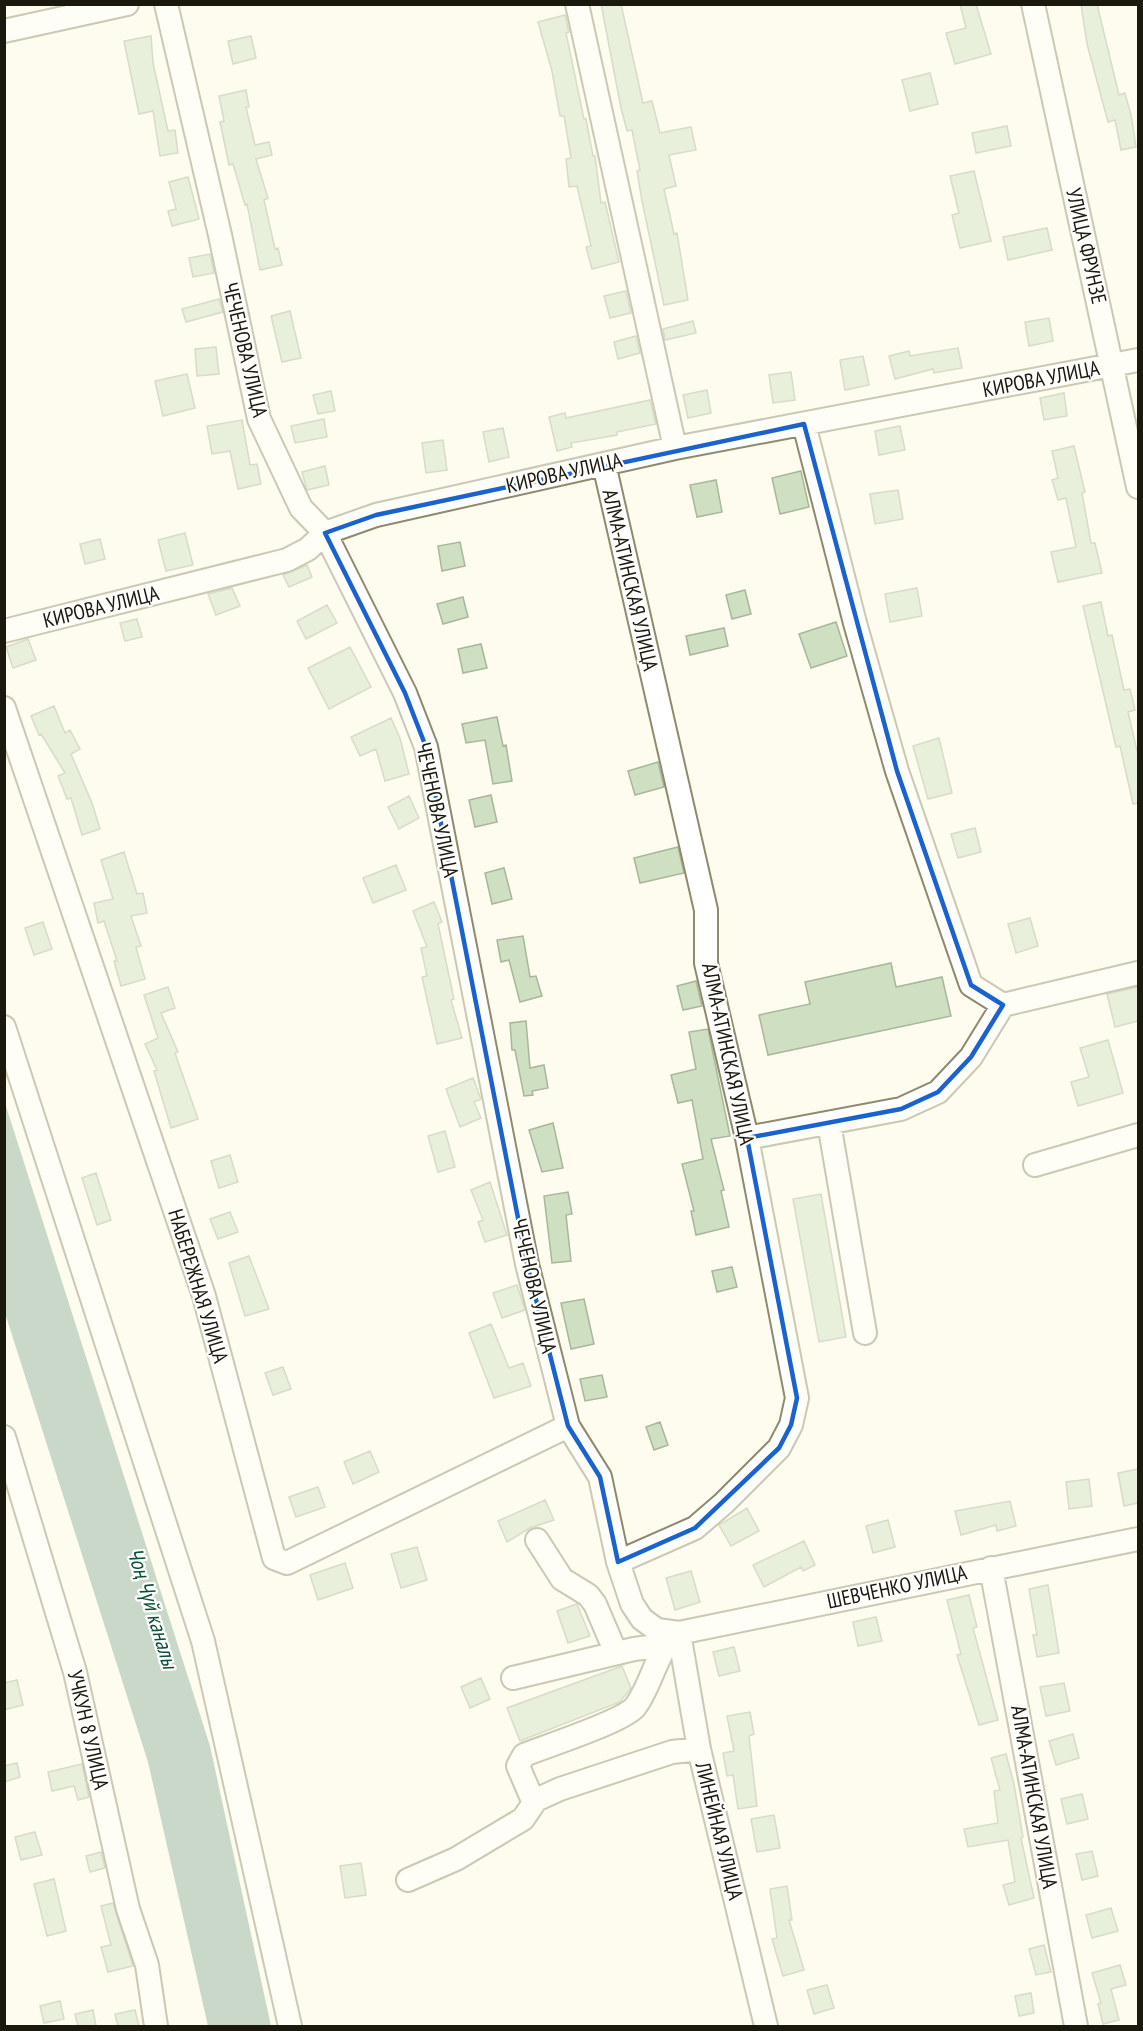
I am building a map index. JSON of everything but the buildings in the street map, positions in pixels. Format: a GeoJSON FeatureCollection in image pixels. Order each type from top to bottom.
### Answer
{"type":"FeatureCollection","features":[{"type":"Feature","properties":{"kind":"street"},"geometry":{"type":"LineString","coordinates":[[4,31],[127,4]]}},
{"type":"Feature","properties":{"kind":"street","name":"ЧЕЧЕНОВА УЛИЦА"},"geometry":{"type":"LineString","coordinates":[[166,4],[220,235],[259,419],[302,508],[325,533],[405,693],[426,747],[527,1264],[568,1426],[600,1477],[618,1562],[632,1604],[642,1619],[669,1635]]}},
{"type":"Feature","properties":{"kind":"street"},"geometry":{"type":"LineString","coordinates":[[577,4],[675,448]]}},
{"type":"Feature","properties":{"kind":"street","name":"УЛИЦА ФРУНЗЕ"},"geometry":{"type":"LineString","coordinates":[[1033,4],[1138,487]]}},
{"type":"Feature","properties":{"kind":"street","name":"КИРОВА УЛИЦА"},"geometry":{"type":"LineString","coordinates":[[4,631],[287,560],[308,549],[325,533],[376,515],[675,448],[1138,360]]}},
{"type":"Feature","properties":{"kind":"street"},"geometry":{"type":"LineString","coordinates":[[804,424],[855,622],[900,781],[971,985],[1003,1005]]}},
{"type":"Feature","properties":{"kind":"street","name":"АЛМА-АТИНСКАЯ УЛИЦА"},"geometry":{"type":"LineString","coordinates":[[604,464],[706,910],[706,963],[747,1138],[797,1398],[791,1425],[779,1448],[695,1528],[618,1562]]}},
{"type":"Feature","properties":{"kind":"street","name":"НАБЕРЕЖНАЯ УЛИЦА"},"geometry":{"type":"LineString","coordinates":[[4,708],[204,1296],[274,1558],[287,1563],[568,1426]]}},
{"type":"Feature","properties":{"kind":"street"},"geometry":{"type":"LineString","coordinates":[[747,1138],[901,1108],[938,1092],[971,1057],[1003,1005],[1138,973]]}},
{"type":"Feature","properties":{"kind":"street"},"geometry":{"type":"LineString","coordinates":[[4,1027],[203,1641],[290,2026]]}},
{"type":"Feature","properties":{"kind":"street"},"geometry":{"type":"LineString","coordinates":[[829,1122],[865,1333]]}},
{"type":"Feature","properties":{"kind":"street"},"geometry":{"type":"LineString","coordinates":[[1035,1165],[1138,1135]]}},
{"type":"Feature","properties":{"kind":"street","name":"УЧКУН 8 УЛИЦА"},"geometry":{"type":"LineString","coordinates":[[4,1437],[75,1672],[128,1909],[147,1965],[156,2026]]}},
{"type":"Feature","properties":{"kind":"street","name":"ШЕВЧЕНКО УЛИЦА"},"geometry":{"type":"LineString","coordinates":[[513,1678],[616,1653],[669,1635],[1138,1539]]}},
{"type":"Feature","properties":{"kind":"street"},"geometry":{"type":"LineString","coordinates":[[537,1540],[562,1579],[588,1595],[595,1604],[616,1653]]}},
{"type":"Feature","properties":{"kind":"street","name":"АЛМА-АТИНСКАЯ УЛИЦА"},"geometry":{"type":"LineString","coordinates":[[991,1568],[1076,2026]]}},
{"type":"Feature","properties":{"kind":"street"},"geometry":{"type":"LineString","coordinates":[[534,1803],[518,1766],[524,1755],[608,1722],[634,1708],[669,1635]]}},
{"type":"Feature","properties":{"kind":"street","name":"ЛИНЕЙНАЯ УЛИЦА"},"geometry":{"type":"LineString","coordinates":[[669,1635],[766,2026]]}},
{"type":"Feature","properties":{"kind":"street"},"geometry":{"type":"LineString","coordinates":[[408,1880],[456,1859],[523,1819],[534,1803],[560,1789],[672,1752],[699,1749]]}},
{"type":"Feature","properties":{"kind":"highlighted area"},"geometry":{"type":"Polygon","coordinates":[[[804,424],[897,771],[971,985],[1003,1005],[971,1057],[938,1092],[901,1109],[747,1138],[797,1398],[791,1425],[779,1448],[695,1528],[618,1562],[600,1477],[568,1426],[527,1264],[426,747],[405,693],[325,533],[376,515],[804,424]]]}},
{"type":"Feature","properties":{"kind":"water","name":"Чоң Чүй каналы"},"geometry":{"type":"Polygon","coordinates":[[[5,1103],[210,1746],[271,2026],[208,2026],[148,1762],[5,1313],[5,1103]]]}}]}
